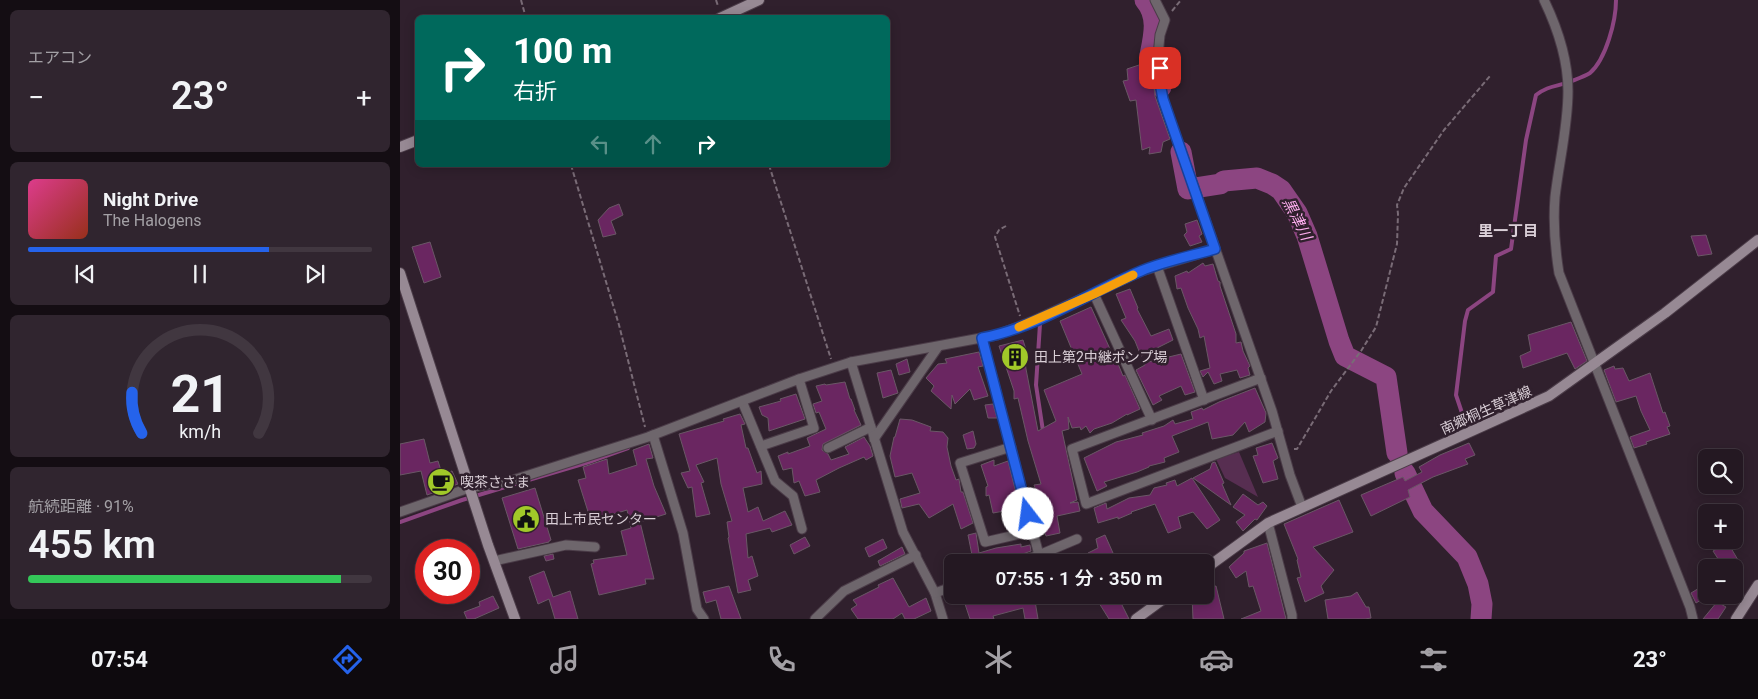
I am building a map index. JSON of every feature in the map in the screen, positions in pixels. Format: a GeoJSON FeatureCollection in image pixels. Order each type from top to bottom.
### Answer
{"type":"FeatureCollection","features":[{"type":"Feature","properties":{"kind":"main road"},"geometry":{"type":"LineString","coordinates":[[726,15],[759,0]]}},
{"type":"Feature","properties":{"kind":"main road"},"geometry":{"type":"LineString","coordinates":[[400,147],[415,141]]}},
{"type":"Feature","properties":{"kind":"main road","name":"南郷桐生草津線"},"geometry":{"type":"LineString","coordinates":[[1214,561],[1268,522],[1549,396],[1595,365],[1758,240]]}},
{"type":"Feature","properties":{"kind":"main road"},"geometry":{"type":"LineString","coordinates":[[400,273],[494,561],[515,619]]}},
{"type":"Feature","properties":{"kind":"main road"},"geometry":{"type":"LineString","coordinates":[[1736,619],[1758,585]]}},
{"type":"Feature","properties":{"kind":"main road"},"geometry":{"type":"LineString","coordinates":[[1136,619],[1157,604]]}},
{"type":"Feature","properties":{"kind":"street"},"geometry":{"type":"LineString","coordinates":[[1155,0],[1165,20],[1160,35],[1158,56],[1163,99],[1261,378],[1290,475],[1302,506]]}},
{"type":"Feature","properties":{"kind":"street"},"geometry":{"type":"LineString","coordinates":[[1544,0],[1556,25],[1564,50],[1568,91],[1556,197],[1555,246],[1559,273],[1690,607],[1693,619]]}},
{"type":"Feature","properties":{"kind":"street"},"geometry":{"type":"LineString","coordinates":[[400,512],[470,488],[510,480],[650,436],[799,379],[851,362],[997,335],[1094,294],[1142,271],[1215,249]]}},
{"type":"Feature","properties":{"kind":"street"},"geometry":{"type":"LineString","coordinates":[[1157,266],[1204,400]]}},
{"type":"Feature","properties":{"kind":"street"},"geometry":{"type":"LineString","coordinates":[[1094,294],[1152,420]]}},
{"type":"Feature","properties":{"kind":"street"},"geometry":{"type":"LineString","coordinates":[[982,338],[1039,554]]}},
{"type":"Feature","properties":{"kind":"street"},"geometry":{"type":"LineString","coordinates":[[874,439],[938,346]]}},
{"type":"Feature","properties":{"kind":"street"},"geometry":{"type":"LineString","coordinates":[[851,362],[903,532],[934,593],[943,619]]}},
{"type":"Feature","properties":{"kind":"street"},"geometry":{"type":"LineString","coordinates":[[1261,378],[1072,450],[1086,504],[1278,431]]}},
{"type":"Feature","properties":{"kind":"street"},"geometry":{"type":"LineString","coordinates":[[761,446],[814,428],[799,379]]}},
{"type":"Feature","properties":{"kind":"street"},"geometry":{"type":"LineString","coordinates":[[742,401],[776,481],[792,496],[802,529]]}},
{"type":"Feature","properties":{"kind":"street"},"geometry":{"type":"LineString","coordinates":[[828,448],[871,427]]}},
{"type":"Feature","properties":{"kind":"street"},"geometry":{"type":"LineString","coordinates":[[650,436],[683,533],[697,609],[704,619]]}},
{"type":"Feature","properties":{"kind":"street"},"geometry":{"type":"LineString","coordinates":[[1010,447],[960,463],[985,542],[1032,531]]}},
{"type":"Feature","properties":{"kind":"street"},"geometry":{"type":"LineString","coordinates":[[1268,522],[1292,619]]}},
{"type":"Feature","properties":{"kind":"street"},"geometry":{"type":"LineString","coordinates":[[1041,554],[1077,539]]}},
{"type":"Feature","properties":{"kind":"street"},"geometry":{"type":"LineString","coordinates":[[494,561],[566,545],[594,547]]}},
{"type":"Feature","properties":{"kind":"street"},"geometry":{"type":"LineString","coordinates":[[815,619],[844,591],[916,555]]}},
{"type":"Feature","properties":{"kind":"street"},"geometry":{"type":"LineString","coordinates":[[934,593],[944,590]]}},
{"type":"Feature","properties":{"kind":"path"},"geometry":{"type":"LineString","coordinates":[[521,0],[525,15]]}},
{"type":"Feature","properties":{"kind":"path"},"geometry":{"type":"LineString","coordinates":[[1284,451],[1297,449],[1331,391],[1361,351],[1376,327],[1396,244],[1397,205],[1404,188],[1444,130],[1490,76]]}},
{"type":"Feature","properties":{"kind":"path"},"geometry":{"type":"LineString","coordinates":[[572,167],[650,436]]}},
{"type":"Feature","properties":{"kind":"path"},"geometry":{"type":"LineString","coordinates":[[770,167],[834,368]]}},
{"type":"Feature","properties":{"kind":"path"},"geometry":{"type":"LineString","coordinates":[[1006,226],[999,230],[995,237],[1023,325]]}},
{"type":"Feature","properties":{"kind":"shaded area"},"geometry":{"type":"Polygon","coordinates":[[[1239,452],[1258,497],[1225,478],[1216,459],[1239,452]]]}},
{"type":"Feature","properties":{"kind":"building"},"geometry":{"type":"Polygon","coordinates":[[[1145,63],[1170,139],[1163,142],[1161,152],[1149,154],[1150,147],[1142,150],[1136,100],[1130,101],[1123,81],[1128,80],[1127,69],[1145,63]]]}},
{"type":"Feature","properties":{"kind":"building"},"geometry":{"type":"Polygon","coordinates":[[[619,204],[623,215],[611,221],[616,234],[603,237],[598,220],[609,208],[619,204]]]}},
{"type":"Feature","properties":{"kind":"building"},"geometry":{"type":"Polygon","coordinates":[[[1197,220],[1202,234],[1199,236],[1202,242],[1190,246],[1184,235],[1187,232],[1185,224],[1197,220]]]}},
{"type":"Feature","properties":{"kind":"building"},"geometry":{"type":"Polygon","coordinates":[[[1706,235],[1712,254],[1698,256],[1691,236],[1706,235]]]}},
{"type":"Feature","properties":{"kind":"building"},"geometry":{"type":"Polygon","coordinates":[[[430,242],[441,277],[424,283],[412,247],[430,242]]]}},
{"type":"Feature","properties":{"kind":"building"},"geometry":{"type":"Polygon","coordinates":[[[1203,263],[1205,266],[1213,264],[1236,334],[1236,343],[1241,342],[1250,366],[1248,368],[1250,375],[1240,378],[1237,370],[1220,374],[1222,381],[1214,384],[1208,372],[1203,377],[1200,371],[1210,368],[1204,336],[1200,338],[1181,288],[1177,289],[1175,276],[1187,271],[1188,273],[1203,263]]]}},
{"type":"Feature","properties":{"kind":"building"},"geometry":{"type":"Polygon","coordinates":[[[1130,289],[1137,309],[1151,336],[1169,329],[1173,340],[1141,356],[1135,341],[1121,320],[1126,318],[1116,294],[1130,289]]]}},
{"type":"Feature","properties":{"kind":"building"},"geometry":{"type":"Polygon","coordinates":[[[1091,307],[1140,409],[1112,423],[1094,429],[1090,433],[1086,426],[1081,430],[1080,427],[1072,428],[1068,417],[1069,429],[1062,431],[1077,500],[1070,503],[1078,502],[1080,511],[1057,516],[1060,533],[1046,536],[1041,521],[1045,520],[1045,515],[1048,514],[1043,495],[1038,496],[1034,485],[1041,484],[1018,398],[1014,399],[1014,391],[999,346],[1023,340],[1027,353],[1024,354],[1026,369],[1038,431],[1056,421],[1044,390],[1082,374],[1060,321],[1091,307]]]}},
{"type":"Feature","properties":{"kind":"building"},"geometry":{"type":"Polygon","coordinates":[[[1571,322],[1587,361],[1575,369],[1567,353],[1523,368],[1520,356],[1531,351],[1528,335],[1571,322]]]}},
{"type":"Feature","properties":{"kind":"building"},"geometry":{"type":"Polygon","coordinates":[[[979,352],[983,366],[978,367],[988,396],[974,400],[970,389],[955,404],[952,395],[951,409],[931,391],[934,386],[926,378],[938,364],[947,363],[945,359],[979,352]]]}},
{"type":"Feature","properties":{"kind":"building"},"geometry":{"type":"Polygon","coordinates":[[[1181,354],[1195,392],[1185,395],[1181,386],[1159,396],[1162,400],[1153,405],[1136,370],[1145,365],[1144,363],[1181,354]]]}},
{"type":"Feature","properties":{"kind":"building"},"geometry":{"type":"Polygon","coordinates":[[[907,359],[910,372],[899,375],[896,364],[907,359]]]}},
{"type":"Feature","properties":{"kind":"building"},"geometry":{"type":"Polygon","coordinates":[[[1614,366],[1615,369],[1623,368],[1629,381],[1650,373],[1663,413],[1665,412],[1670,426],[1667,427],[1670,434],[1634,448],[1630,437],[1650,430],[1636,396],[1616,402],[1604,370],[1614,366]]]}},
{"type":"Feature","properties":{"kind":"building"},"geometry":{"type":"Polygon","coordinates":[[[891,370],[898,393],[883,398],[877,373],[891,370]]]}},
{"type":"Feature","properties":{"kind":"building"},"geometry":{"type":"Polygon","coordinates":[[[845,382],[861,425],[823,444],[822,450],[828,454],[831,460],[849,454],[845,447],[864,437],[870,446],[873,456],[866,460],[864,457],[816,480],[820,492],[805,496],[799,481],[794,483],[792,468],[783,470],[778,456],[810,446],[807,438],[826,429],[819,412],[816,413],[813,404],[822,401],[816,386],[845,382]]]}},
{"type":"Feature","properties":{"kind":"building"},"geometry":{"type":"Polygon","coordinates":[[[1255,388],[1266,413],[1265,422],[1249,432],[1245,422],[1233,435],[1212,439],[1208,422],[1172,436],[1179,452],[1164,458],[1165,462],[1104,482],[1107,486],[1097,491],[1084,458],[1116,442],[1143,435],[1142,433],[1164,426],[1173,420],[1175,424],[1193,419],[1191,412],[1202,408],[1203,410],[1255,388]]]}},
{"type":"Feature","properties":{"kind":"building"},"geometry":{"type":"Polygon","coordinates":[[[796,394],[805,419],[769,431],[768,418],[762,415],[759,407],[781,401],[780,399],[796,394]]]}},
{"type":"Feature","properties":{"kind":"building"},"geometry":{"type":"Polygon","coordinates":[[[993,404],[997,418],[988,418],[985,405],[993,404]]]}},
{"type":"Feature","properties":{"kind":"building"},"geometry":{"type":"Polygon","coordinates":[[[740,414],[745,424],[741,425],[746,448],[748,448],[757,473],[761,471],[762,484],[743,488],[748,512],[758,507],[763,521],[785,511],[792,525],[772,532],[770,528],[746,534],[748,558],[752,556],[758,576],[748,580],[751,590],[738,593],[728,538],[727,522],[732,521],[721,484],[717,458],[696,465],[704,482],[701,483],[710,514],[696,517],[692,487],[688,488],[681,473],[690,471],[679,434],[724,421],[723,419],[740,414]]]}},
{"type":"Feature","properties":{"kind":"building"},"geometry":{"type":"Polygon","coordinates":[[[900,419],[912,420],[931,427],[930,431],[943,432],[948,438],[947,447],[951,466],[956,480],[959,479],[961,492],[963,492],[973,523],[961,529],[953,504],[929,518],[919,504],[902,508],[900,499],[920,493],[912,473],[895,477],[890,456],[900,419]]]}},
{"type":"Feature","properties":{"kind":"building"},"geometry":{"type":"Polygon","coordinates":[[[973,431],[976,444],[974,448],[967,449],[963,435],[973,431]]]}},
{"type":"Feature","properties":{"kind":"building"},"geometry":{"type":"Polygon","coordinates":[[[424,439],[430,463],[438,461],[442,474],[452,471],[458,484],[427,495],[421,471],[400,475],[400,444],[424,439]]]}},
{"type":"Feature","properties":{"kind":"building"},"geometry":{"type":"Polygon","coordinates":[[[1272,443],[1278,458],[1273,461],[1278,479],[1263,483],[1253,456],[1258,455],[1256,448],[1272,443]]]}},
{"type":"Feature","properties":{"kind":"building"},"geometry":{"type":"Polygon","coordinates":[[[1469,443],[1475,455],[1465,459],[1468,464],[1433,477],[1408,490],[1410,497],[1371,516],[1361,495],[1403,477],[1405,481],[1422,472],[1419,467],[1440,455],[1469,443]]]}},
{"type":"Feature","properties":{"kind":"building"},"geometry":{"type":"Polygon","coordinates":[[[649,444],[653,458],[646,459],[654,486],[666,514],[640,522],[654,579],[645,579],[646,584],[599,595],[591,564],[594,563],[593,560],[627,555],[621,531],[631,528],[627,510],[591,521],[578,480],[586,478],[583,467],[607,459],[609,474],[637,465],[633,450],[649,444]]]}},
{"type":"Feature","properties":{"kind":"building"},"geometry":{"type":"Polygon","coordinates":[[[994,460],[994,466],[1008,461],[1017,497],[1013,498],[1024,525],[1015,527],[1010,510],[993,513],[989,495],[986,496],[986,487],[988,486],[981,465],[994,460]]]}},
{"type":"Feature","properties":{"kind":"building"},"geometry":{"type":"Polygon","coordinates":[[[1215,462],[1231,505],[1193,478],[1210,469],[1212,463],[1215,462]]]}},
{"type":"Feature","properties":{"kind":"building"},"geometry":{"type":"Polygon","coordinates":[[[1192,478],[1220,520],[1207,529],[1193,512],[1178,517],[1181,528],[1168,533],[1155,504],[1131,512],[1118,519],[1118,517],[1098,523],[1094,508],[1106,503],[1107,509],[1129,498],[1150,495],[1154,488],[1167,485],[1166,483],[1175,480],[1177,486],[1192,478]]]}},
{"type":"Feature","properties":{"kind":"building","name":"田上市民センター"},"geometry":{"type":"Polygon","coordinates":[[[535,488],[551,540],[518,549],[502,498],[535,488]]]}},
{"type":"Feature","properties":{"kind":"building"},"geometry":{"type":"Polygon","coordinates":[[[1243,494],[1258,505],[1263,502],[1267,506],[1257,520],[1255,519],[1243,531],[1236,522],[1245,515],[1233,507],[1243,494]]]}},
{"type":"Feature","properties":{"kind":"building"},"geometry":{"type":"Polygon","coordinates":[[[1339,500],[1353,532],[1313,547],[1334,570],[1321,586],[1324,593],[1305,602],[1297,578],[1301,577],[1298,559],[1284,524],[1339,500]]]}},
{"type":"Feature","properties":{"kind":"building"},"geometry":{"type":"Polygon","coordinates":[[[976,533],[979,553],[1021,544],[1021,547],[1030,545],[1031,551],[1023,554],[972,554],[968,535],[976,533]]]}},
{"type":"Feature","properties":{"kind":"building"},"geometry":{"type":"Polygon","coordinates":[[[1105,535],[1113,553],[1089,554],[1098,548],[1096,539],[1105,535]]]}},
{"type":"Feature","properties":{"kind":"building"},"geometry":{"type":"Polygon","coordinates":[[[805,537],[810,546],[794,554],[790,545],[805,537]]]}},
{"type":"Feature","properties":{"kind":"building"},"geometry":{"type":"Polygon","coordinates":[[[883,539],[887,548],[869,557],[865,548],[883,539]]]}},
{"type":"Feature","properties":{"kind":"building"},"geometry":{"type":"Polygon","coordinates":[[[1267,543],[1286,619],[1241,619],[1261,611],[1253,586],[1249,587],[1246,571],[1236,578],[1229,567],[1244,551],[1267,543]]]}},
{"type":"Feature","properties":{"kind":"building"},"geometry":{"type":"Polygon","coordinates":[[[902,547],[905,554],[880,566],[878,561],[902,547]]]}},
{"type":"Feature","properties":{"kind":"building"},"geometry":{"type":"Polygon","coordinates":[[[1717,549],[1732,549],[1737,559],[1718,559],[1713,551],[1717,549]]]}},
{"type":"Feature","properties":{"kind":"building"},"geometry":{"type":"Polygon","coordinates":[[[553,554],[554,559],[546,561],[544,556],[553,554]]]}},
{"type":"Feature","properties":{"kind":"building"},"geometry":{"type":"Polygon","coordinates":[[[544,571],[553,597],[570,591],[578,619],[555,619],[549,599],[538,604],[529,577],[544,571]]]}},
{"type":"Feature","properties":{"kind":"building"},"geometry":{"type":"Polygon","coordinates":[[[893,578],[909,607],[926,598],[931,611],[914,619],[905,619],[902,613],[893,619],[858,619],[851,609],[857,605],[853,600],[893,578]]]}},
{"type":"Feature","properties":{"kind":"building"},"geometry":{"type":"Polygon","coordinates":[[[729,586],[741,619],[721,619],[716,600],[706,603],[703,592],[729,586]]]}},
{"type":"Feature","properties":{"kind":"building"},"geometry":{"type":"Polygon","coordinates":[[[1214,586],[1216,586],[1224,619],[1193,619],[1192,604],[1214,604],[1214,586]]]}},
{"type":"Feature","properties":{"kind":"building"},"geometry":{"type":"Polygon","coordinates":[[[1698,589],[1698,602],[1696,603],[1691,593],[1698,589]]]}},
{"type":"Feature","properties":{"kind":"building"},"geometry":{"type":"Polygon","coordinates":[[[1357,592],[1366,607],[1369,607],[1371,618],[1328,619],[1325,600],[1351,596],[1357,592]]]}},
{"type":"Feature","properties":{"kind":"building"},"geometry":{"type":"Polygon","coordinates":[[[493,596],[499,608],[474,619],[467,619],[464,612],[480,606],[480,602],[493,596]]]}},
{"type":"Feature","properties":{"kind":"building"},"geometry":{"type":"Polygon","coordinates":[[[965,604],[1036,604],[1038,619],[1025,619],[1023,608],[993,616],[994,619],[970,619],[965,604]]]}},
{"type":"Feature","properties":{"kind":"building"},"geometry":{"type":"Polygon","coordinates":[[[1100,604],[1122,604],[1129,619],[1109,619],[1100,604]]]}},
{"type":"Feature","properties":{"kind":"building"},"geometry":{"type":"Polygon","coordinates":[[[1715,604],[1726,607],[1718,619],[1703,619],[1715,604]]]}},
{"type":"Feature","properties":{"kind":"waterway","name":"黒津川"},"geometry":{"type":"LineString","coordinates":[[1145,0],[1154,19],[1154,33],[1150,55],[1160,68],[1161,87]]}},
{"type":"Feature","properties":{"kind":"waterway"},"geometry":{"type":"LineString","coordinates":[[1465,422],[1456,395],[1465,321],[1468,310],[1493,292],[1496,256],[1511,249],[1526,140],[1536,95],[1549,88],[1586,75],[1596,67],[1609,39],[1616,9],[1616,0]]}},
{"type":"Feature","properties":{"kind":"waterway","name":"黒津川"},"geometry":{"type":"LineString","coordinates":[[1181,152],[1188,189],[1220,184],[1224,181],[1257,178],[1281,190],[1297,213],[1307,236],[1345,356],[1386,377],[1397,453]]}},
{"type":"Feature","properties":{"kind":"waterway"},"geometry":{"type":"LineString","coordinates":[[1040,324],[1036,385],[1043,431]]}},
{"type":"Feature","properties":{"kind":"waterway"},"geometry":{"type":"LineString","coordinates":[[400,522],[462,500],[586,463],[628,448]]}},
{"type":"Feature","properties":{"kind":"waterway","name":"黒津川"},"geometry":{"type":"LineString","coordinates":[[1405,473],[1423,511],[1467,557],[1478,584],[1482,604],[1481,619]]}},
{"type":"Feature","properties":{"kind":"slow traffic"},"geometry":{"type":"LineString","coordinates":[[1019,327],[1133,275]]}},
{"type":"Feature","properties":{"kind":"place","name":"田上第2中継ポンプ場"},"geometry":{"type":"Point","coordinates":[1015,357]}},
{"type":"Feature","properties":{"kind":"place","name":"喫茶ささま"},"geometry":{"type":"Point","coordinates":[441,482]}},
{"type":"Feature","properties":{"kind":"place","name":"田上市民センター"},"geometry":{"type":"Point","coordinates":[526,519]}},
{"type":"Feature","properties":{"kind":"district","name":"里一丁目"},"geometry":{"type":"Point","coordinates":[1508,231]}},
{"type":"Feature","properties":{"kind":"route"},"geometry":{"type":"LineString","coordinates":[[1028,514],[982,338],[997,335],[1033,321],[1142,271],[1215,249],[1163,99],[1160,68]]}}]}
